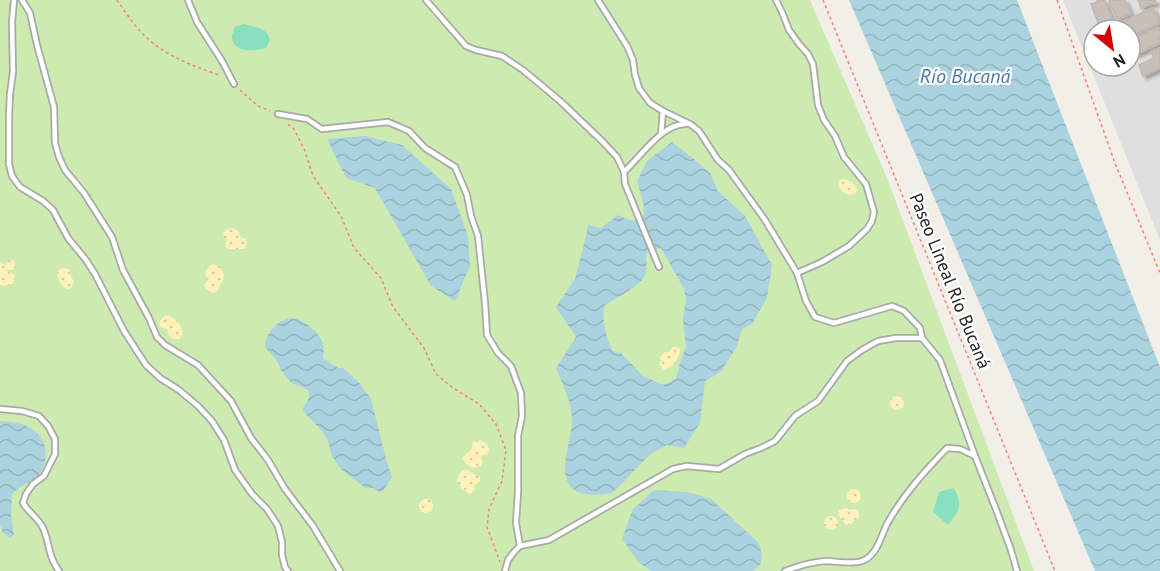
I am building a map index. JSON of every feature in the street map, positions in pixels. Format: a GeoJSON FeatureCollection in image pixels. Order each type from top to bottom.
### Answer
{"type":"FeatureCollection","features":[{"type":"Feature","properties":{"kind":"lane"},"geometry":{"type":"LineString","coordinates":[[14,0],[13,72],[9,128],[9,164],[12,176],[20,187],[53,210],[69,238],[95,274],[124,331],[146,365],[159,378],[179,390],[198,406],[212,421],[224,440],[235,470],[278,526],[282,555],[288,571]]}},
{"type":"Feature","properties":{"kind":"lane"},"geometry":{"type":"LineString","coordinates":[[22,0],[30,13],[54,107],[55,143],[59,157],[65,170],[84,193],[112,237],[123,270],[158,338],[165,345],[198,364],[231,401],[251,438],[313,526],[340,571]]}},
{"type":"Feature","properties":{"kind":"lane"},"geometry":{"type":"LineString","coordinates":[[188,0],[197,22],[234,84]]}},
{"type":"Feature","properties":{"kind":"lane"},"geometry":{"type":"LineString","coordinates":[[426,0],[466,46],[502,56],[523,70],[617,157],[624,172],[625,184],[659,267]]}},
{"type":"Feature","properties":{"kind":"lane"},"geometry":{"type":"LineString","coordinates":[[598,0],[627,46],[633,60],[639,88],[650,103],[699,131],[718,160],[729,170],[765,220],[796,273],[806,301],[815,317],[834,323],[892,306],[904,311],[920,328],[922,338],[940,360],[998,512],[1017,571]]}},
{"type":"Feature","properties":{"kind":"lane"},"geometry":{"type":"LineString","coordinates":[[776,0],[789,30],[813,64],[818,105],[824,120],[835,136],[844,158],[866,184],[874,212],[867,229],[849,246],[812,267],[796,273]]}},
{"type":"Feature","properties":{"kind":"lane"},"geometry":{"type":"LineString","coordinates":[[661,134],[663,111]]}},
{"type":"Feature","properties":{"kind":"lane"},"geometry":{"type":"LineString","coordinates":[[278,114],[307,119],[322,129],[388,122],[410,130],[425,148],[455,167],[467,195],[478,236],[487,335],[498,353],[511,366],[521,393],[522,416],[519,436],[516,524],[520,546]]}},
{"type":"Feature","properties":{"kind":"lane"},"geometry":{"type":"LineString","coordinates":[[624,172],[661,134],[679,124],[690,124]]}},
{"type":"Feature","properties":{"kind":"lane"},"geometry":{"type":"LineString","coordinates":[[505,571],[508,560],[520,546],[549,540],[673,469],[687,466],[719,469],[775,441],[795,416],[818,401],[847,361],[878,341],[922,338]]}},
{"type":"Feature","properties":{"kind":"lane"},"geometry":{"type":"LineString","coordinates":[[0,409],[22,411],[39,416],[55,439],[55,454],[44,476],[33,484],[23,503],[41,524],[52,561],[59,571]]}},
{"type":"Feature","properties":{"kind":"lane"},"geometry":{"type":"LineString","coordinates":[[785,571],[825,561],[852,563],[863,561],[875,550],[888,522],[910,488],[947,448],[960,449],[975,456]]}},
{"type":"Feature","properties":{"kind":"path"},"geometry":{"type":"LineString","coordinates":[[117,0],[135,25],[158,46],[195,67],[224,76],[258,106],[278,114],[294,129],[305,151],[313,177],[341,216],[354,248],[381,278],[393,308],[424,348],[436,374],[479,404],[496,424],[506,450],[502,481],[489,509],[487,527],[500,561]]}},
{"type":"Feature","properties":{"kind":"path","name":"Paseo Lineal Río Bucaná"},"geometry":{"type":"LineString","coordinates":[[823,0],[1055,571]]}},
{"type":"Feature","properties":{"kind":"path"},"geometry":{"type":"LineString","coordinates":[[1057,0],[1115,164],[1160,273]]}},
{"type":"Feature","properties":{"kind":"shaded area"},"geometry":{"type":"Polygon","coordinates":[[[1063,0],[1160,0],[1160,240],[1095,78],[1142,78],[1142,18],[1082,18],[1082,47],[1063,0]]]}},
{"type":"Feature","properties":{"kind":"green space"},"geometry":{"type":"Polygon","coordinates":[[[0,0],[810,0],[887,178],[1034,571],[0,571],[0,0]]]}},
{"type":"Feature","properties":{"kind":"green space"},"geometry":{"type":"Polygon","coordinates":[[[243,24],[260,28],[266,32],[270,40],[266,48],[245,50],[236,46],[233,42],[233,33],[235,27],[243,24]]]}},
{"type":"Feature","properties":{"kind":"green space"},"geometry":{"type":"Polygon","coordinates":[[[954,488],[959,499],[959,508],[948,525],[933,512],[939,492],[954,488]]]}},
{"type":"Feature","properties":{"kind":"sand"},"geometry":{"type":"Polygon","coordinates":[[[843,179],[855,186],[857,190],[854,194],[843,192],[839,183],[843,179]]]}},
{"type":"Feature","properties":{"kind":"sand"},"geometry":{"type":"Polygon","coordinates":[[[232,228],[238,231],[240,237],[246,239],[247,244],[244,249],[225,247],[227,239],[223,234],[232,228]]]}},
{"type":"Feature","properties":{"kind":"sand"},"geometry":{"type":"Polygon","coordinates":[[[9,260],[15,262],[15,268],[7,270],[5,267],[5,269],[15,275],[15,280],[12,284],[3,286],[0,284],[0,262],[5,265],[9,260]]]}},
{"type":"Feature","properties":{"kind":"sand"},"geometry":{"type":"Polygon","coordinates":[[[213,264],[220,267],[224,275],[218,291],[214,293],[206,290],[204,285],[208,279],[206,271],[213,264]]]}},
{"type":"Feature","properties":{"kind":"sand"},"geometry":{"type":"Polygon","coordinates":[[[62,268],[69,269],[74,281],[68,290],[57,276],[57,271],[62,268]]]}},
{"type":"Feature","properties":{"kind":"sand"},"geometry":{"type":"Polygon","coordinates":[[[166,315],[180,325],[183,334],[179,339],[172,339],[167,329],[160,327],[160,321],[166,315]]]}},
{"type":"Feature","properties":{"kind":"sand"},"geometry":{"type":"Polygon","coordinates":[[[673,347],[680,349],[679,356],[673,365],[664,370],[659,364],[660,357],[673,347]]]}},
{"type":"Feature","properties":{"kind":"sand"},"geometry":{"type":"Polygon","coordinates":[[[894,396],[900,396],[904,403],[900,410],[894,410],[890,406],[890,400],[894,396]]]}},
{"type":"Feature","properties":{"kind":"sand"},"geometry":{"type":"Polygon","coordinates":[[[479,440],[486,443],[489,449],[488,454],[481,456],[483,460],[481,466],[474,468],[466,464],[462,458],[471,450],[473,442],[479,440]]]}},
{"type":"Feature","properties":{"kind":"sand"},"geometry":{"type":"Polygon","coordinates":[[[465,470],[480,477],[480,481],[474,485],[475,490],[470,494],[462,489],[457,481],[459,473],[465,470]]]}},
{"type":"Feature","properties":{"kind":"sand"},"geometry":{"type":"Polygon","coordinates":[[[851,489],[857,489],[861,496],[857,503],[851,503],[847,499],[847,493],[851,489]]]}},
{"type":"Feature","properties":{"kind":"sand"},"geometry":{"type":"Polygon","coordinates":[[[423,499],[429,499],[433,506],[429,513],[423,513],[419,509],[419,503],[423,499]]]}},
{"type":"Feature","properties":{"kind":"sand"},"geometry":{"type":"Polygon","coordinates":[[[846,508],[856,509],[859,512],[859,517],[849,525],[846,525],[837,513],[846,508]]]}},
{"type":"Feature","properties":{"kind":"sand"},"geometry":{"type":"Polygon","coordinates":[[[828,516],[834,516],[838,523],[834,530],[828,530],[824,526],[824,520],[828,516]]]}},
{"type":"Feature","properties":{"kind":"water","name":"Río Bucaná"},"geometry":{"type":"Polygon","coordinates":[[[849,0],[1017,0],[1160,367],[1160,571],[1095,571],[849,0]]]}},
{"type":"Feature","properties":{"kind":"water"},"geometry":{"type":"Polygon","coordinates":[[[365,136],[402,145],[451,189],[468,236],[470,266],[455,301],[431,286],[375,188],[346,178],[327,139],[365,136]]]}},
{"type":"Feature","properties":{"kind":"water"},"geometry":{"type":"Polygon","coordinates":[[[672,142],[710,173],[718,191],[745,216],[772,265],[767,298],[752,324],[742,329],[737,346],[721,372],[705,381],[700,423],[684,448],[667,445],[654,452],[611,493],[584,494],[574,490],[565,474],[572,414],[567,394],[556,368],[576,337],[556,307],[575,279],[588,225],[601,228],[618,215],[638,221],[642,218],[644,206],[637,181],[647,161],[672,142]],[[661,248],[646,253],[646,271],[641,281],[605,305],[605,328],[613,351],[621,353],[643,376],[663,385],[676,379],[686,348],[683,318],[686,299],[684,289],[661,248]]]}},
{"type":"Feature","properties":{"kind":"water"},"geometry":{"type":"Polygon","coordinates":[[[292,318],[314,330],[324,345],[323,358],[338,368],[343,368],[357,380],[371,399],[392,477],[383,491],[365,488],[340,468],[332,456],[323,432],[302,410],[308,399],[308,390],[292,383],[287,378],[265,347],[273,328],[282,321],[292,318]]]}},
{"type":"Feature","properties":{"kind":"water"},"geometry":{"type":"Polygon","coordinates":[[[0,421],[32,429],[41,437],[46,455],[43,467],[34,480],[12,494],[11,517],[14,535],[10,538],[3,533],[0,525],[0,421]]]}},
{"type":"Feature","properties":{"kind":"water"},"geometry":{"type":"Polygon","coordinates":[[[654,490],[687,492],[711,499],[759,543],[761,564],[753,571],[652,571],[639,563],[622,539],[633,509],[654,490]]]}},
{"type":"Feature","properties":{"kind":"building"},"geometry":{"type":"Polygon","coordinates":[[[1097,0],[1105,0],[1112,18],[1096,18],[1091,4],[1098,2],[1097,0]]]}},
{"type":"Feature","properties":{"kind":"building"},"geometry":{"type":"Polygon","coordinates":[[[1109,0],[1125,0],[1131,14],[1117,18],[1109,0]]]}},
{"type":"Feature","properties":{"kind":"building"},"geometry":{"type":"Polygon","coordinates":[[[1138,0],[1155,0],[1156,2],[1141,8],[1138,0]]]}},
{"type":"Feature","properties":{"kind":"building"},"geometry":{"type":"Polygon","coordinates":[[[1153,8],[1160,23],[1142,31],[1142,18],[1131,18],[1153,8]]]}},
{"type":"Feature","properties":{"kind":"building"},"geometry":{"type":"Polygon","coordinates":[[[1158,27],[1160,43],[1142,51],[1142,34],[1158,27]]]}},
{"type":"Feature","properties":{"kind":"building"},"geometry":{"type":"Polygon","coordinates":[[[1160,48],[1160,68],[1143,76],[1142,64],[1154,58],[1151,52],[1160,48]]]}}]}
